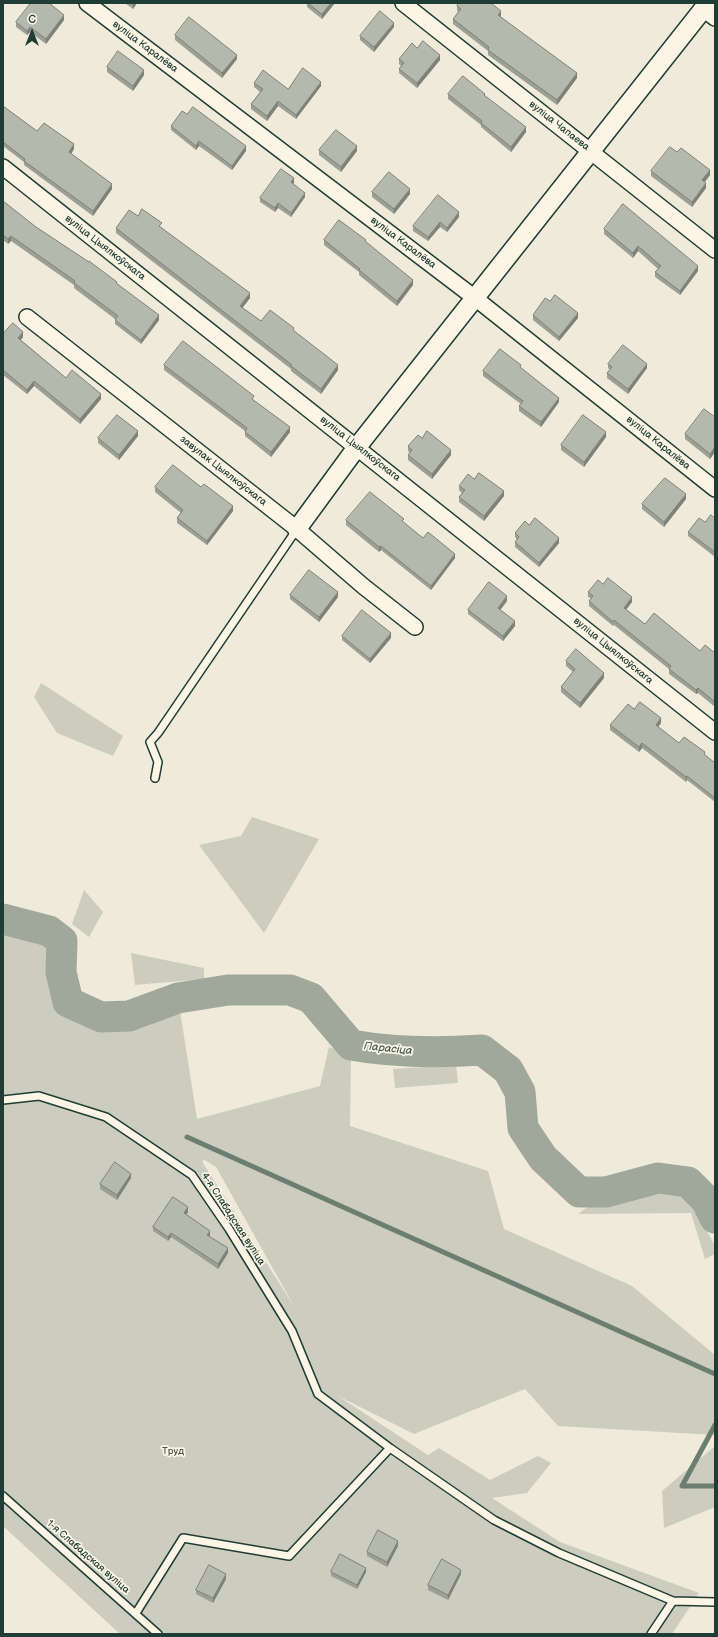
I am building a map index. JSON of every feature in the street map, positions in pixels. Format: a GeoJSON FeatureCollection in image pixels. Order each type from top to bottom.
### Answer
{"type":"FeatureCollection","features":[{"type":"Feature","properties":{"kind":"street","name":"вуліца Каралёва"},"geometry":{"type":"LineString","coordinates":[[86,3],[475,298],[715,489]]}},
{"type":"Feature","properties":{"kind":"street","name":"вуліца Чапаева"},"geometry":{"type":"LineString","coordinates":[[403,3],[715,250]]}},
{"type":"Feature","properties":{"kind":"street"},"geometry":{"type":"LineString","coordinates":[[297,529],[357,447],[590,151],[709,10]]}},
{"type":"Feature","properties":{"kind":"street","name":"вуліца Цыялкоўскага"},"geometry":{"type":"LineString","coordinates":[[3,167],[715,732]]}},
{"type":"Feature","properties":{"kind":"street","name":"завулак Цыялкоўскага"},"geometry":{"type":"LineString","coordinates":[[27,317],[297,529],[363,586],[415,627]]}},
{"type":"Feature","properties":{"kind":"lane"},"geometry":{"type":"LineString","coordinates":[[155,778],[158,762],[150,742],[158,733],[297,529]]}},
{"type":"Feature","properties":{"kind":"lane","name":"4-я Слабадская вуліца"},"geometry":{"type":"LineString","coordinates":[[3,1100],[39,1096],[106,1117],[192,1175],[229,1230],[292,1331],[318,1394],[390,1448],[494,1520],[559,1553],[673,1601]]}},
{"type":"Feature","properties":{"kind":"lane"},"geometry":{"type":"LineString","coordinates":[[136,1613],[183,1538],[289,1556],[390,1448]]}},
{"type":"Feature","properties":{"kind":"lane","name":"1-я Слабадская вуліца"},"geometry":{"type":"LineString","coordinates":[[3,1496],[158,1634]]}},
{"type":"Feature","properties":{"kind":"lane"},"geometry":{"type":"LineString","coordinates":[[651,1634],[673,1601],[715,1602]]}},
{"type":"Feature","properties":{"kind":"green space"},"geometry":{"type":"Polygon","coordinates":[[[41,683],[123,736],[113,756],[57,733],[34,697],[41,683]]]}},
{"type":"Feature","properties":{"kind":"green space"},"geometry":{"type":"Polygon","coordinates":[[[252,817],[319,839],[264,933],[199,845],[241,836],[252,817]]]}},
{"type":"Feature","properties":{"kind":"green space"},"geometry":{"type":"Polygon","coordinates":[[[84,890],[103,912],[89,937],[72,924],[84,890]]]}},
{"type":"Feature","properties":{"kind":"green space","name":"Труд"},"geometry":{"type":"Polygon","coordinates":[[[3,919],[49,931],[62,941],[61,972],[68,1002],[101,1017],[129,1016],[178,998],[197,1119],[320,1086],[329,1047],[351,1054],[350,1126],[488,1171],[504,1229],[632,1286],[715,1355],[715,1435],[558,1426],[525,1389],[414,1434],[338,1396],[428,1455],[439,1448],[490,1480],[538,1456],[551,1463],[527,1493],[492,1498],[560,1542],[699,1593],[672,1634],[120,1634],[3,1526],[3,919]],[[203,1159],[203,1163],[295,1308],[216,1167],[203,1159]]]}},
{"type":"Feature","properties":{"kind":"green space"},"geometry":{"type":"Polygon","coordinates":[[[131,953],[204,968],[204,979],[135,985],[131,953]]]}},
{"type":"Feature","properties":{"kind":"green space"},"geometry":{"type":"Polygon","coordinates":[[[456,1065],[458,1083],[395,1088],[393,1069],[456,1065]]]}},
{"type":"Feature","properties":{"kind":"green space"},"geometry":{"type":"Polygon","coordinates":[[[685,1190],[715,1246],[715,1254],[705,1259],[691,1213],[578,1214],[592,1204],[685,1190]]]}},
{"type":"Feature","properties":{"kind":"green space"},"geometry":{"type":"Polygon","coordinates":[[[715,1446],[715,1507],[664,1528],[662,1491],[715,1446]]]}},
{"type":"Feature","properties":{"kind":"building"},"geometry":{"type":"Polygon","coordinates":[[[31,3],[49,3],[64,15],[46,39],[30,27],[27,31],[16,22],[31,3]]]}},
{"type":"Feature","properties":{"kind":"building"},"geometry":{"type":"Polygon","coordinates":[[[308,3],[331,3],[322,14],[308,3]]]}},
{"type":"Feature","properties":{"kind":"building"},"geometry":{"type":"Polygon","coordinates":[[[459,3],[491,3],[501,11],[498,15],[577,73],[557,100],[488,50],[489,47],[453,19],[461,9],[457,6],[459,3]]]}},
{"type":"Feature","properties":{"kind":"building"},"geometry":{"type":"Polygon","coordinates":[[[380,11],[394,23],[374,47],[360,36],[380,11]]]}},
{"type":"Feature","properties":{"kind":"building"},"geometry":{"type":"Polygon","coordinates":[[[189,17],[237,55],[222,73],[175,35],[189,17]]]}},
{"type":"Feature","properties":{"kind":"building"},"geometry":{"type":"Polygon","coordinates":[[[423,41],[440,55],[417,83],[399,69],[404,63],[399,59],[412,43],[417,48],[423,41]]]}},
{"type":"Feature","properties":{"kind":"building"},"geometry":{"type":"Polygon","coordinates":[[[118,51],[144,70],[133,86],[107,67],[118,51]]]}},
{"type":"Feature","properties":{"kind":"building"},"geometry":{"type":"Polygon","coordinates":[[[303,68],[321,82],[296,115],[278,101],[267,116],[251,104],[263,89],[254,83],[263,70],[288,89],[303,68]]]}},
{"type":"Feature","properties":{"kind":"building"},"geometry":{"type":"Polygon","coordinates":[[[463,76],[485,94],[484,95],[526,127],[511,147],[481,123],[482,121],[448,94],[463,76]]]}},
{"type":"Feature","properties":{"kind":"building"},"geometry":{"type":"Polygon","coordinates":[[[3,106],[37,131],[44,123],[74,144],[69,152],[112,184],[93,211],[24,161],[25,159],[3,142],[3,106]]]}},
{"type":"Feature","properties":{"kind":"building"},"geometry":{"type":"Polygon","coordinates":[[[193,107],[246,146],[232,166],[199,141],[196,146],[171,126],[182,111],[187,114],[193,107]]]}},
{"type":"Feature","properties":{"kind":"building"},"geometry":{"type":"Polygon","coordinates":[[[336,130],[357,146],[341,167],[319,150],[336,130]]]}},
{"type":"Feature","properties":{"kind":"building"},"geometry":{"type":"Polygon","coordinates":[[[670,147],[677,152],[681,148],[710,170],[702,180],[706,183],[692,202],[651,171],[670,147]]]}},
{"type":"Feature","properties":{"kind":"building"},"geometry":{"type":"Polygon","coordinates":[[[281,169],[294,178],[291,182],[305,193],[291,213],[278,203],[275,208],[260,198],[281,169]]]}},
{"type":"Feature","properties":{"kind":"building"},"geometry":{"type":"Polygon","coordinates":[[[389,172],[410,189],[394,209],[372,192],[389,172]]]}},
{"type":"Feature","properties":{"kind":"building"},"geometry":{"type":"Polygon","coordinates":[[[438,195],[459,212],[447,228],[440,222],[428,237],[413,226],[438,195]]]}},
{"type":"Feature","properties":{"kind":"building"},"geometry":{"type":"Polygon","coordinates":[[[3,201],[36,227],[89,261],[159,315],[141,340],[115,320],[118,316],[74,283],[75,281],[11,236],[8,239],[3,235],[3,201]]]}},
{"type":"Feature","properties":{"kind":"building"},"geometry":{"type":"Polygon","coordinates":[[[623,204],[698,266],[680,291],[655,272],[661,266],[638,246],[633,253],[604,229],[623,204]]]}},
{"type":"Feature","properties":{"kind":"building"},"geometry":{"type":"Polygon","coordinates":[[[142,209],[162,223],[159,226],[250,293],[240,306],[261,321],[270,310],[338,365],[321,389],[116,228],[129,210],[138,216],[142,209]]]}},
{"type":"Feature","properties":{"kind":"building"},"geometry":{"type":"Polygon","coordinates":[[[339,220],[366,240],[365,241],[413,280],[397,301],[324,240],[339,220]]]}},
{"type":"Feature","properties":{"kind":"building"},"geometry":{"type":"Polygon","coordinates":[[[555,295],[578,313],[559,337],[533,315],[545,298],[550,301],[555,295]]]}},
{"type":"Feature","properties":{"kind":"building"},"geometry":{"type":"Polygon","coordinates":[[[13,323],[23,332],[18,338],[66,378],[72,370],[101,394],[80,419],[34,381],[27,390],[3,370],[3,334],[13,323]]]}},
{"type":"Feature","properties":{"kind":"building"},"geometry":{"type":"Polygon","coordinates":[[[183,341],[254,396],[252,399],[290,427],[271,452],[245,432],[247,428],[164,365],[183,341]]]}},
{"type":"Feature","properties":{"kind":"building"},"geometry":{"type":"Polygon","coordinates":[[[623,345],[647,364],[628,389],[607,373],[612,367],[608,364],[623,345]]]}},
{"type":"Feature","properties":{"kind":"building"},"geometry":{"type":"Polygon","coordinates":[[[500,349],[559,398],[541,422],[519,406],[523,401],[483,371],[500,349]]]}},
{"type":"Feature","properties":{"kind":"building"},"geometry":{"type":"Polygon","coordinates":[[[704,409],[715,417],[715,447],[710,454],[685,434],[704,409]]]}},
{"type":"Feature","properties":{"kind":"building"},"geometry":{"type":"Polygon","coordinates":[[[117,415],[138,431],[119,455],[98,438],[117,415]]]}},
{"type":"Feature","properties":{"kind":"building"},"geometry":{"type":"Polygon","coordinates":[[[583,415],[606,432],[584,462],[561,445],[583,415]]]}},
{"type":"Feature","properties":{"kind":"building"},"geometry":{"type":"Polygon","coordinates":[[[427,431],[451,450],[432,474],[408,455],[412,450],[408,446],[418,435],[422,438],[427,431]]]}},
{"type":"Feature","properties":{"kind":"building"},"geometry":{"type":"Polygon","coordinates":[[[173,465],[201,487],[204,484],[233,506],[207,541],[177,518],[183,510],[155,487],[173,465]]]}},
{"type":"Feature","properties":{"kind":"building"},"geometry":{"type":"Polygon","coordinates":[[[479,473],[504,491],[484,516],[459,497],[465,490],[459,486],[468,474],[474,479],[479,473]]]}},
{"type":"Feature","properties":{"kind":"building"},"geometry":{"type":"Polygon","coordinates":[[[665,478],[686,494],[664,522],[642,504],[665,478]]]}},
{"type":"Feature","properties":{"kind":"building"},"geometry":{"type":"Polygon","coordinates":[[[370,492],[404,519],[402,521],[423,538],[428,532],[455,554],[431,586],[346,520],[370,492]]]}},
{"type":"Feature","properties":{"kind":"building"},"geometry":{"type":"Polygon","coordinates":[[[711,515],[715,518],[715,552],[688,532],[699,518],[705,522],[711,515]]]}},
{"type":"Feature","properties":{"kind":"building"},"geometry":{"type":"Polygon","coordinates":[[[535,518],[559,538],[539,563],[515,542],[519,537],[515,533],[525,521],[529,525],[535,518]]]}},
{"type":"Feature","properties":{"kind":"building"},"geometry":{"type":"Polygon","coordinates":[[[309,570],[338,592],[319,617],[290,595],[309,570]]]}},
{"type":"Feature","properties":{"kind":"building"},"geometry":{"type":"Polygon","coordinates":[[[608,578],[632,597],[624,608],[645,624],[654,613],[700,651],[705,645],[715,653],[715,702],[698,688],[696,690],[669,669],[671,666],[614,620],[613,622],[589,601],[593,596],[588,592],[598,580],[603,584],[608,578]]]}},
{"type":"Feature","properties":{"kind":"building"},"geometry":{"type":"Polygon","coordinates":[[[489,582],[507,596],[498,608],[515,621],[503,636],[468,610],[489,582]]]}},
{"type":"Feature","properties":{"kind":"building"},"geometry":{"type":"Polygon","coordinates":[[[362,610],[391,633],[370,659],[342,636],[362,610]]]}},
{"type":"Feature","properties":{"kind":"building"},"geometry":{"type":"Polygon","coordinates":[[[576,649],[604,673],[580,703],[561,687],[575,669],[566,661],[576,649]]]}},
{"type":"Feature","properties":{"kind":"building"},"geometry":{"type":"Polygon","coordinates":[[[640,702],[661,718],[656,725],[679,743],[684,737],[705,752],[704,754],[715,763],[715,798],[642,743],[639,747],[610,725],[628,704],[634,709],[640,702]]]}},
{"type":"Feature","properties":{"kind":"building"},"geometry":{"type":"Polygon","coordinates":[[[115,1162],[131,1174],[117,1195],[100,1184],[115,1162]]]}},
{"type":"Feature","properties":{"kind":"building"},"geometry":{"type":"Polygon","coordinates":[[[173,1197],[188,1207],[184,1213],[210,1231],[207,1235],[228,1248],[218,1264],[171,1233],[168,1237],[153,1227],[173,1197]]]}},
{"type":"Feature","properties":{"kind":"building"},"geometry":{"type":"Polygon","coordinates":[[[378,1530],[398,1541],[387,1562],[367,1552],[378,1530]]]}},
{"type":"Feature","properties":{"kind":"building"},"geometry":{"type":"Polygon","coordinates":[[[340,1554],[366,1568],[357,1585],[331,1572],[340,1554]]]}},
{"type":"Feature","properties":{"kind":"building"},"geometry":{"type":"Polygon","coordinates":[[[442,1559],[461,1570],[448,1595],[428,1585],[442,1559]]]}},
{"type":"Feature","properties":{"kind":"building"},"geometry":{"type":"Polygon","coordinates":[[[209,1565],[226,1574],[213,1598],[196,1590],[209,1565]]]}},
{"type":"Feature","properties":{"kind":"waterway","name":"Парасіца"},"geometry":{"type":"LineString","coordinates":[[3,919],[49,931],[62,941],[61,972],[68,1002],[101,1017],[129,1016],[178,998],[228,990],[290,990],[311,998],[351,1045],[384,1050],[416,1052],[482,1050],[508,1070],[520,1092],[523,1128],[543,1158],[579,1192],[606,1192],[658,1178],[688,1182],[706,1200],[715,1218]]}},
{"type":"Feature","properties":{"kind":"waterway"},"geometry":{"type":"LineString","coordinates":[[187,1137],[715,1374]]}},
{"type":"Feature","properties":{"kind":"waterway"},"geometry":{"type":"LineString","coordinates":[[715,1425],[682,1486],[715,1486]]}}]}
